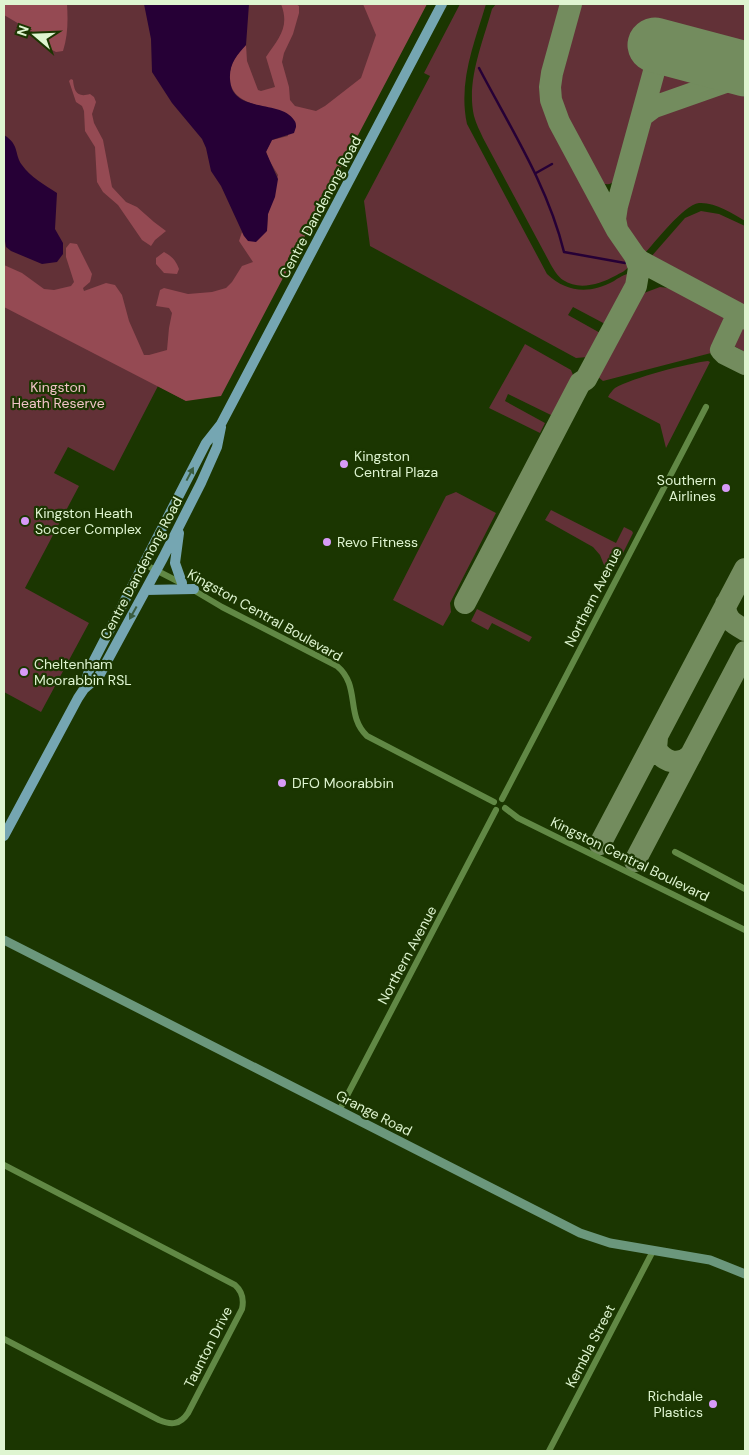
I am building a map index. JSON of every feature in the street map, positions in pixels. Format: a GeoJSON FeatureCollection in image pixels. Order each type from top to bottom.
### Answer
{"type":"FeatureCollection","features":[{"type":"Feature","properties":{"kind":"main road","name":"Centre Dandenong Road"},"geometry":{"type":"LineString","coordinates":[[4,836],[84,689],[89,670],[206,444],[222,424],[442,4]]}},
{"type":"Feature","properties":{"kind":"main road","name":"Centre Dandenong Road"},"geometry":{"type":"LineString","coordinates":[[84,689],[99,676],[180,525],[217,446],[222,424]]}},
{"type":"Feature","properties":{"kind":"main road"},"geometry":{"type":"LineString","coordinates":[[180,525],[175,563],[182,583]]}},
{"type":"Feature","properties":{"kind":"main road"},"geometry":{"type":"LineString","coordinates":[[146,590],[194,589]]}},
{"type":"Feature","properties":{"kind":"main road","name":"Grange Road"},"geometry":{"type":"LineString","coordinates":[[4,940],[580,1233],[610,1243],[710,1260],[745,1274]]}},
{"type":"Feature","properties":{"kind":"street","name":"Northern Avenue"},"geometry":{"type":"LineString","coordinates":[[502,799],[706,407]]}},
{"type":"Feature","properties":{"kind":"street","name":"Kingston Central Boulevard"},"geometry":{"type":"LineString","coordinates":[[144,564],[194,589],[229,611],[340,669],[350,684],[356,720],[361,730],[370,739],[494,802]]}},
{"type":"Feature","properties":{"kind":"street"},"geometry":{"type":"LineString","coordinates":[[502,799],[506,804],[505,808],[501,811],[496,810],[494,802],[502,799]]}},
{"type":"Feature","properties":{"kind":"street","name":"Kingston Central Boulevard"},"geometry":{"type":"LineString","coordinates":[[505,808],[518,818],[745,930]]}},
{"type":"Feature","properties":{"kind":"street","name":"Northern Avenue"},"geometry":{"type":"LineString","coordinates":[[339,1111],[496,810]]}},
{"type":"Feature","properties":{"kind":"street"},"geometry":{"type":"LineString","coordinates":[[675,852],[745,889]]}},
{"type":"Feature","properties":{"kind":"street","name":"Taunton Drive"},"geometry":{"type":"LineString","coordinates":[[4,1165],[235,1285],[241,1292],[244,1303],[188,1413],[182,1421],[177,1423],[159,1420],[4,1339]]}},
{"type":"Feature","properties":{"kind":"street","name":"Kembla Street"},"geometry":{"type":"LineString","coordinates":[[549,1451],[653,1251]]}},
{"type":"Feature","properties":{"kind":"green space","name":"Kingston Heath Reserve"},"geometry":{"type":"Polygon","coordinates":[[[4,4],[426,4],[186,401],[158,386],[114,471],[68,447],[54,473],[79,486],[25,588],[89,623],[41,712],[4,692],[4,4]]]}},
{"type":"Feature","properties":{"kind":"green space"},"geometry":{"type":"Polygon","coordinates":[[[460,4],[486,4],[472,48],[466,78],[464,93],[467,124],[547,274],[563,285],[579,290],[588,290],[631,274],[626,291],[607,325],[573,307],[568,315],[602,334],[588,357],[576,358],[370,246],[364,201],[430,76],[424,73],[460,4]]]}},
{"type":"Feature","properties":{"kind":"green space"},"geometry":{"type":"Polygon","coordinates":[[[496,4],[565,4],[547,65],[544,99],[552,121],[629,265],[623,272],[603,282],[583,286],[576,285],[563,280],[558,275],[476,122],[472,103],[474,75],[492,9],[496,4]]]}},
{"type":"Feature","properties":{"kind":"green space"},"geometry":{"type":"Polygon","coordinates":[[[577,4],[745,4],[745,45],[740,55],[657,33],[621,170],[617,178],[609,184],[605,184],[597,179],[569,130],[557,101],[556,91],[559,67],[577,4]]]}},
{"type":"Feature","properties":{"kind":"green space"},"geometry":{"type":"Polygon","coordinates":[[[681,67],[721,74],[721,77],[660,98],[655,93],[660,79],[667,72],[681,67]]]}},
{"type":"Feature","properties":{"kind":"green space"},"geometry":{"type":"Polygon","coordinates":[[[745,82],[745,221],[711,204],[699,203],[692,205],[669,225],[643,255],[635,246],[626,229],[624,207],[626,193],[645,126],[652,117],[663,110],[745,82]]]}},
{"type":"Feature","properties":{"kind":"green space"},"geometry":{"type":"Polygon","coordinates":[[[701,211],[719,214],[745,226],[745,311],[650,261],[650,258],[685,218],[701,211]]]}},
{"type":"Feature","properties":{"kind":"green space"},"geometry":{"type":"Polygon","coordinates":[[[660,287],[677,289],[725,316],[727,319],[711,353],[603,381],[597,376],[634,303],[644,293],[660,287]]]}},
{"type":"Feature","properties":{"kind":"green space"},"geometry":{"type":"Polygon","coordinates":[[[745,326],[745,352],[730,344],[737,330],[745,326]]]}},
{"type":"Feature","properties":{"kind":"green space"},"geometry":{"type":"Polygon","coordinates":[[[525,344],[571,370],[573,375],[553,416],[508,394],[505,401],[545,423],[540,433],[489,408],[525,344]]]}},
{"type":"Feature","properties":{"kind":"green space"},"geometry":{"type":"Polygon","coordinates":[[[710,362],[666,448],[660,424],[608,397],[615,388],[634,380],[710,362]]]}},
{"type":"Feature","properties":{"kind":"green space"},"geometry":{"type":"Polygon","coordinates":[[[456,492],[496,513],[450,603],[451,612],[443,626],[393,600],[446,496],[456,492]]]}},
{"type":"Feature","properties":{"kind":"green space"},"geometry":{"type":"Polygon","coordinates":[[[551,510],[616,543],[624,527],[632,531],[633,533],[615,569],[604,565],[600,555],[593,547],[545,520],[551,510]]]}},
{"type":"Feature","properties":{"kind":"green space"},"geometry":{"type":"Polygon","coordinates":[[[477,609],[532,637],[529,642],[492,623],[488,630],[471,621],[477,609]]]}},
{"type":"Feature","properties":{"kind":"shaded area"},"geometry":{"type":"Polygon","coordinates":[[[4,4],[67,4],[66,40],[63,51],[56,52],[50,49],[42,42],[38,35],[4,15],[4,4]]]}},
{"type":"Feature","properties":{"kind":"shaded area"},"geometry":{"type":"Polygon","coordinates":[[[144,4],[249,4],[246,45],[232,64],[230,74],[233,90],[247,102],[288,114],[296,124],[294,133],[272,140],[266,152],[278,179],[275,197],[268,214],[267,231],[256,242],[248,241],[244,236],[221,186],[211,171],[202,139],[172,103],[152,72],[151,39],[144,4]]]}},
{"type":"Feature","properties":{"kind":"shaded area"},"geometry":{"type":"Polygon","coordinates":[[[281,4],[296,4],[299,6],[293,34],[282,62],[289,87],[290,100],[295,106],[316,111],[361,78],[376,35],[363,4],[427,4],[221,396],[186,401],[4,307],[4,265],[22,273],[44,289],[54,290],[71,286],[74,282],[66,257],[66,248],[70,243],[77,244],[92,274],[90,282],[83,288],[84,291],[106,283],[115,285],[122,295],[129,321],[144,355],[149,355],[167,350],[172,313],[169,308],[156,306],[160,290],[164,288],[188,294],[212,292],[226,288],[242,266],[253,262],[239,241],[242,232],[244,236],[267,229],[268,214],[278,175],[266,151],[272,140],[288,136],[285,113],[243,99],[232,88],[230,74],[234,60],[246,45],[247,61],[258,90],[261,91],[275,87],[266,57],[279,38],[284,26],[281,4]]]}},
{"type":"Feature","properties":{"kind":"shaded area"},"geometry":{"type":"Polygon","coordinates":[[[71,79],[77,93],[82,95],[90,94],[96,102],[92,114],[94,123],[103,140],[112,187],[126,202],[137,207],[166,231],[151,246],[142,240],[118,205],[103,192],[97,182],[95,147],[85,131],[84,111],[82,106],[76,102],[69,81],[71,79]]]}},
{"type":"Feature","properties":{"kind":"shaded area"},"geometry":{"type":"Polygon","coordinates":[[[4,135],[15,146],[25,169],[57,193],[55,229],[63,243],[63,254],[57,262],[42,264],[6,247],[4,235],[4,135]]]}},
{"type":"Feature","properties":{"kind":"shaded area"},"geometry":{"type":"Polygon","coordinates":[[[164,252],[177,264],[179,269],[177,274],[164,273],[156,264],[156,258],[164,252]]]}},
{"type":"Feature","properties":{"kind":"waterway"},"geometry":{"type":"LineString","coordinates":[[479,68],[538,180],[557,228],[564,252],[625,263]]}},
{"type":"Feature","properties":{"kind":"waterway"},"geometry":{"type":"LineString","coordinates":[[536,173],[552,164]]}},
{"type":"Feature","properties":{"kind":"taxiway"},"geometry":{"type":"LineString","coordinates":[[571,4],[552,73],[551,100],[559,122],[617,230],[640,261],[745,317]]}},
{"type":"Feature","properties":{"kind":"taxiway"},"geometry":{"type":"LineString","coordinates":[[617,229],[615,219],[617,206],[661,46]]}},
{"type":"Feature","properties":{"kind":"taxiway"},"geometry":{"type":"LineString","coordinates":[[655,67],[660,59],[674,53],[691,54],[716,61]]}},
{"type":"Feature","properties":{"kind":"taxiway"},"geometry":{"type":"LineString","coordinates":[[642,116],[654,107],[745,75]]}},
{"type":"Feature","properties":{"kind":"taxiway"},"geometry":{"type":"LineString","coordinates":[[465,603],[580,383],[586,379],[636,286],[639,268],[635,256]]}},
{"type":"Feature","properties":{"kind":"taxiway"},"geometry":{"type":"LineString","coordinates":[[745,318],[734,322],[721,350],[745,364]]}},
{"type":"Feature","properties":{"kind":"taxiway"},"geometry":{"type":"LineString","coordinates":[[600,844],[745,569]]}},
{"type":"Feature","properties":{"kind":"taxiway"},"geometry":{"type":"LineString","coordinates":[[726,604],[728,617],[733,623],[745,630]]}},
{"type":"Feature","properties":{"kind":"taxiway"},"geometry":{"type":"LineString","coordinates":[[635,861],[745,652]]}},
{"type":"Feature","properties":{"kind":"taxiway"},"geometry":{"type":"LineString","coordinates":[[657,737],[656,749],[667,760],[682,761],[691,755]]}},
{"type":"Feature","properties":{"kind":"runway"},"geometry":{"type":"LineString","coordinates":[[655,45],[745,69]]}},
{"type":"Feature","properties":{"kind":"place","name":"Kingston Central Plaza"},"geometry":{"type":"Point","coordinates":[344,464]}},
{"type":"Feature","properties":{"kind":"place","name":"Southern Airlines"},"geometry":{"type":"Point","coordinates":[726,488]}},
{"type":"Feature","properties":{"kind":"place","name":"Kingston Heath Soccer Complex"},"geometry":{"type":"Point","coordinates":[25,521]}},
{"type":"Feature","properties":{"kind":"place","name":"Revo Fitness"},"geometry":{"type":"Point","coordinates":[327,542]}},
{"type":"Feature","properties":{"kind":"place","name":"Cheltenham Moorabbin RSL"},"geometry":{"type":"Point","coordinates":[24,672]}},
{"type":"Feature","properties":{"kind":"place","name":"DFO Moorabbin"},"geometry":{"type":"Point","coordinates":[282,783]}},
{"type":"Feature","properties":{"kind":"place","name":"Richdale Plastics"},"geometry":{"type":"Point","coordinates":[713,1404]}}]}
